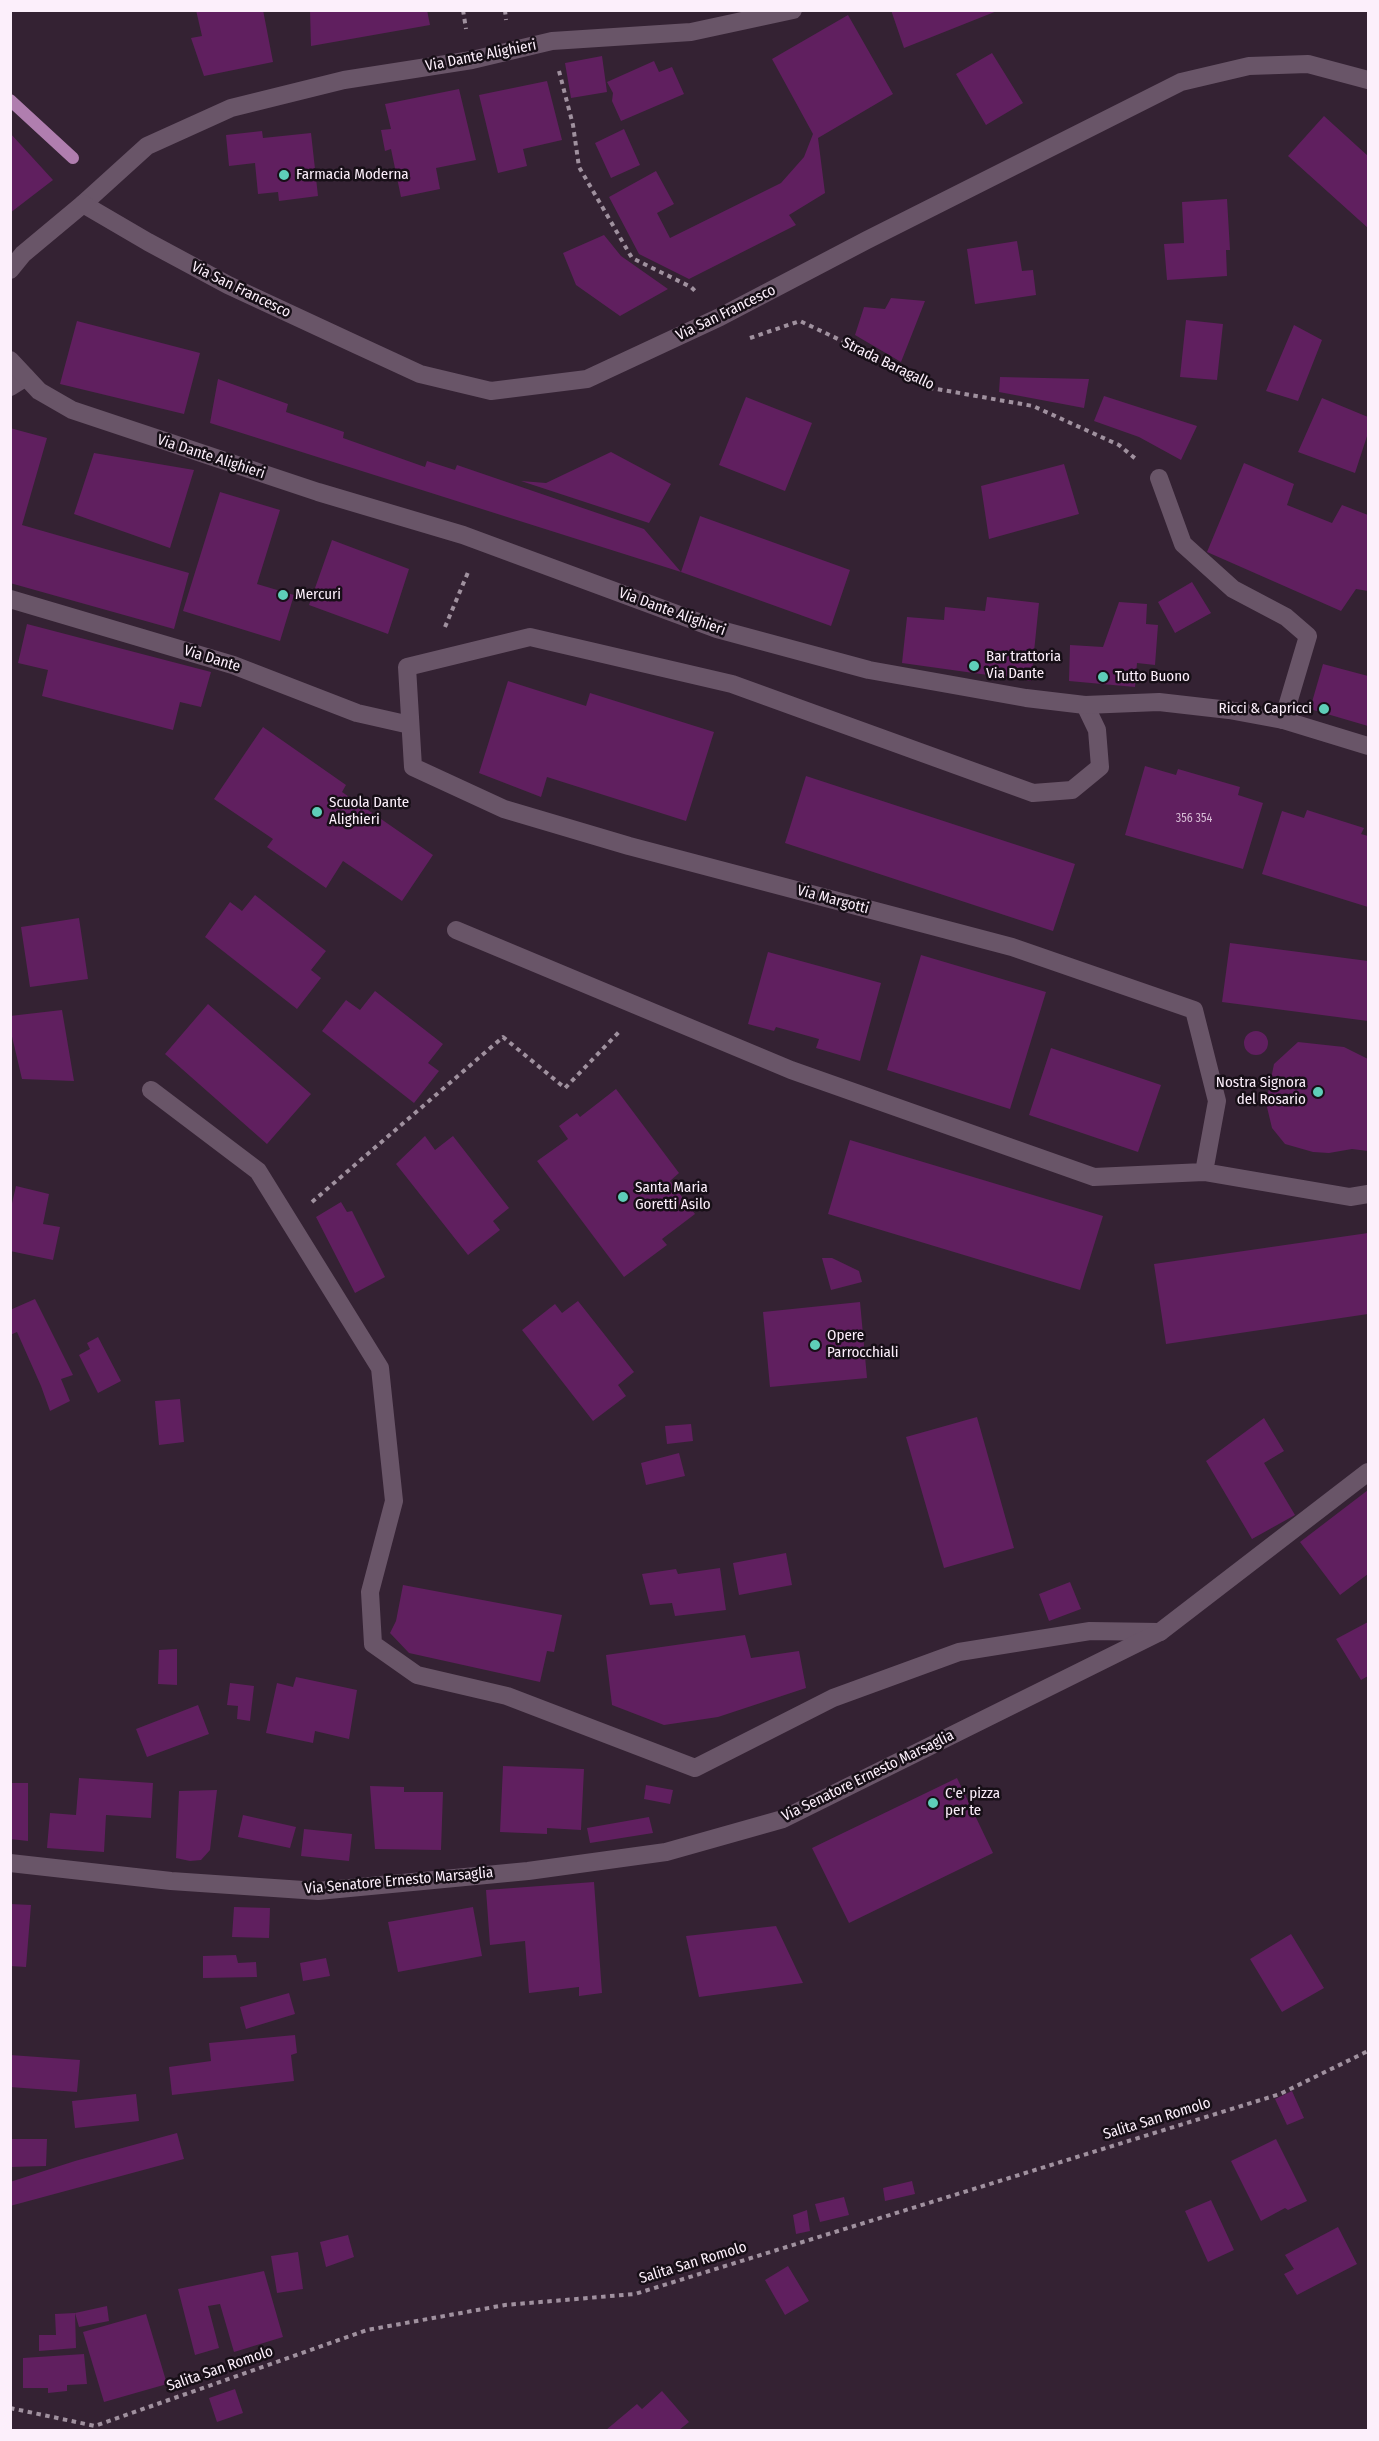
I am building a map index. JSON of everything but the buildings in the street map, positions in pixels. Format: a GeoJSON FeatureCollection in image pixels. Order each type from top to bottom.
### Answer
{"type":"FeatureCollection","features":[{"type":"Feature","properties":{"kind":"street","name":"Via Dante Alighieri"},"geometry":{"type":"LineString","coordinates":[[10,270],[17,250],[83,204],[147,146],[231,108],[345,80],[472,60],[552,41],[692,32],[793,10]]}},
{"type":"Feature","properties":{"kind":"street","name":"Via San Francesco"},"geometry":{"type":"LineString","coordinates":[[83,204],[228,285],[344,339],[420,374],[491,392],[587,379],[720,317],[867,240],[1181,82],[1249,66],[1308,64],[1368,80]]}},
{"type":"Feature","properties":{"kind":"street","name":"Via Dante Alighieri"},"geometry":{"type":"LineString","coordinates":[[10,360],[18,382],[72,410],[318,492],[478,540],[717,629],[903,676],[1026,698],[1085,705],[1159,702],[1228,710],[1283,720],[1368,746]]}},
{"type":"Feature","properties":{"kind":"street"},"geometry":{"type":"LineString","coordinates":[[1159,478],[1183,544],[1233,589],[1286,617],[1308,636],[1283,720]]}},
{"type":"Feature","properties":{"kind":"street","name":"Via Dante"},"geometry":{"type":"LineString","coordinates":[[10,599],[233,665],[357,713],[410,725]]}},
{"type":"Feature","properties":{"kind":"street","name":"Via Margotti"},"geometry":{"type":"LineString","coordinates":[[1085,705],[1097,730],[1100,767],[1072,790],[1033,793],[732,684],[530,637],[406,667],[413,767],[504,809],[628,846],[1011,947],[1194,1010],[1217,1101],[1204,1172]]}},
{"type":"Feature","properties":{"kind":"street"},"geometry":{"type":"LineString","coordinates":[[456,930],[791,1070],[1094,1177],[1204,1172],[1350,1197],[1368,1194]]}},
{"type":"Feature","properties":{"kind":"street"},"geometry":{"type":"LineString","coordinates":[[151,1090],[258,1171],[380,1368],[394,1501],[370,1592],[373,1644],[417,1675],[507,1696],[694,1768],[832,1698],[959,1652],[1090,1631],[1160,1632]]}},
{"type":"Feature","properties":{"kind":"street","name":"Via Senatore Ernesto Marsaglia"},"geometry":{"type":"LineString","coordinates":[[10,1863],[171,1881],[318,1891],[528,1871],[666,1852],[783,1820],[1160,1632],[1368,1472]]}},
{"type":"Feature","properties":{"kind":"path","name":"Strada Baragallo"},"geometry":{"type":"LineString","coordinates":[[552,41],[573,125],[579,167],[632,258],[691,287],[720,317],[733,345],[800,321],[857,348],[931,388],[1033,406],[1119,444],[1159,478]]}},
{"type":"Feature","properties":{"kind":"path"},"geometry":{"type":"LineString","coordinates":[[430,661],[468,574],[478,540]]}},
{"type":"Feature","properties":{"kind":"path"},"geometry":{"type":"LineString","coordinates":[[289,1222],[503,1037],[565,1088],[619,1032],[638,1006]]}},
{"type":"Feature","properties":{"kind":"path","name":"Salita San Romolo"},"geometry":{"type":"LineString","coordinates":[[10,2408],[95,2426],[367,2330],[505,2306],[635,2294],[1280,2094],[1368,2051]]}},
{"type":"Feature","properties":{"kind":"waterway"},"geometry":{"type":"LineString","coordinates":[[10,100],[73,158]]}},
{"type":"Feature","properties":{"kind":"place","name":"Farmacia Moderna"},"geometry":{"type":"Point","coordinates":[284,175]}},
{"type":"Feature","properties":{"kind":"place","name":"Mercuri"},"geometry":{"type":"Point","coordinates":[283,595]}},
{"type":"Feature","properties":{"kind":"place","name":"Bar trattoria Via Dante"},"geometry":{"type":"Point","coordinates":[974,666]}},
{"type":"Feature","properties":{"kind":"place","name":"Tutto Buono"},"geometry":{"type":"Point","coordinates":[1103,677]}},
{"type":"Feature","properties":{"kind":"place","name":"Ricci & Capricci"},"geometry":{"type":"Point","coordinates":[1324,709]}},
{"type":"Feature","properties":{"kind":"place","name":"Scuola Dante Alighieri"},"geometry":{"type":"Point","coordinates":[317,812]}},
{"type":"Feature","properties":{"kind":"place","name":"Nostra Signora del Rosario"},"geometry":{"type":"Point","coordinates":[1318,1092]}},
{"type":"Feature","properties":{"kind":"place","name":"Santa Maria Goretti Asilo"},"geometry":{"type":"Point","coordinates":[623,1197]}},
{"type":"Feature","properties":{"kind":"place","name":"Opere Parrocchiali"},"geometry":{"type":"Point","coordinates":[815,1345]}},
{"type":"Feature","properties":{"kind":"place","name":"C'e' pizza per te"},"geometry":{"type":"Point","coordinates":[933,1803]}}]}
